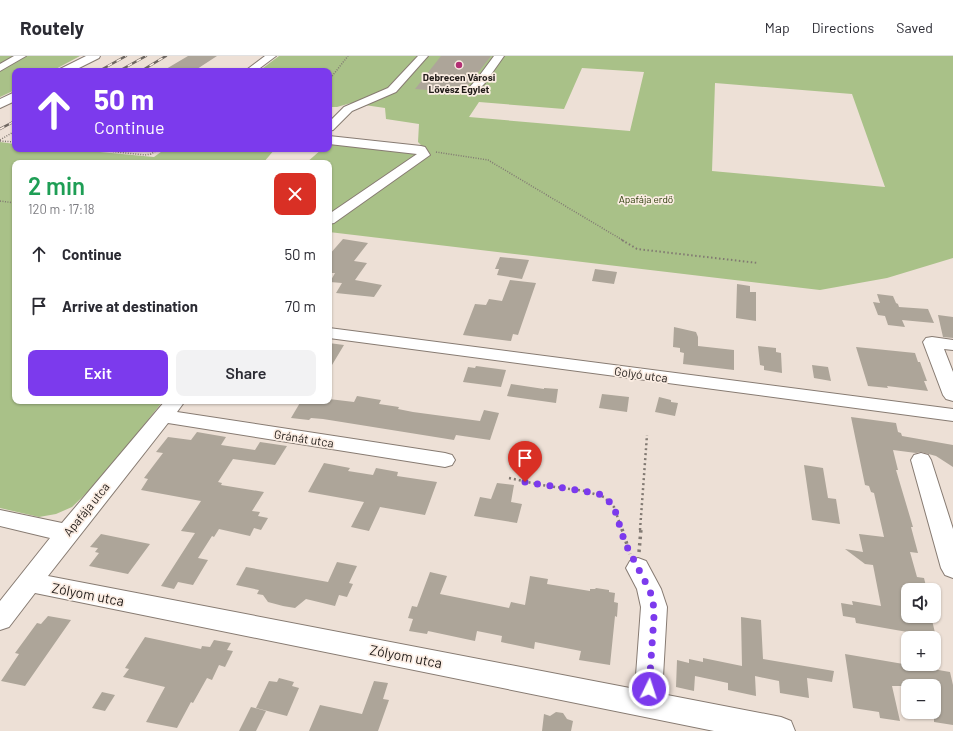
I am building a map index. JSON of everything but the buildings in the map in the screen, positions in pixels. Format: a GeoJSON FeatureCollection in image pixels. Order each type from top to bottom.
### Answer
{"type":"FeatureCollection","features":[{"type":"Feature","properties":{"kind":"main road"},"geometry":{"type":"LineString","coordinates":[[70,68],[94,56]]}},
{"type":"Feature","properties":{"kind":"main road"},"geometry":{"type":"LineString","coordinates":[[0,104],[12,98]]}},
{"type":"Feature","properties":{"kind":"street"},"geometry":{"type":"LineString","coordinates":[[2,66],[21,56]]}},
{"type":"Feature","properties":{"kind":"street"},"geometry":{"type":"LineString","coordinates":[[254,68],[271,56]]}},
{"type":"Feature","properties":{"kind":"street"},"geometry":{"type":"LineString","coordinates":[[332,124],[342,109],[392,90],[424,56]]}},
{"type":"Feature","properties":{"kind":"street"},"geometry":{"type":"LineString","coordinates":[[471,91],[481,81],[499,56]]}},
{"type":"Feature","properties":{"kind":"street"},"geometry":{"type":"LineString","coordinates":[[332,140],[422,150],[424,155],[332,218]]}},
{"type":"Feature","properties":{"kind":"street","name":"Golyó utca"},"geometry":{"type":"LineString","coordinates":[[332,333],[953,416]]}},
{"type":"Feature","properties":{"kind":"street"},"geometry":{"type":"LineString","coordinates":[[953,345],[932,342],[953,395]]}},
{"type":"Feature","properties":{"kind":"street","name":"Gránát utca"},"geometry":{"type":"LineString","coordinates":[[169,409],[445,460]]}},
{"type":"Feature","properties":{"kind":"street","name":"Apafája utca"},"geometry":{"type":"LineString","coordinates":[[0,619],[67,533],[169,409]]}},
{"type":"Feature","properties":{"kind":"street"},"geometry":{"type":"LineString","coordinates":[[921,460],[953,568]]}},
{"type":"Feature","properties":{"kind":"street"},"geometry":{"type":"LineString","coordinates":[[0,518],[67,533]]}},
{"type":"Feature","properties":{"kind":"street"},"geometry":{"type":"LineString","coordinates":[[638,568],[649,589],[654,607],[648,704]]}},
{"type":"Feature","properties":{"kind":"street","name":"Zólyom utca"},"geometry":{"type":"LineString","coordinates":[[30,582],[781,731]]}},
{"type":"Feature","properties":{"kind":"path"},"geometry":{"type":"LineString","coordinates":[[332,76],[348,56]]}},
{"type":"Feature","properties":{"kind":"path"},"geometry":{"type":"LineString","coordinates":[[0,140],[12,133]]}},
{"type":"Feature","properties":{"kind":"path"},"geometry":{"type":"LineString","coordinates":[[0,140],[12,142]]}},
{"type":"Feature","properties":{"kind":"path"},"geometry":{"type":"LineString","coordinates":[[422,150],[488,160],[637,249],[758,263]]}},
{"type":"Feature","properties":{"kind":"path"},"geometry":{"type":"LineString","coordinates":[[122,152],[145,154],[151,154],[154,152]]}},
{"type":"Feature","properties":{"kind":"path"},"geometry":{"type":"LineString","coordinates":[[0,201],[12,203]]}},
{"type":"Feature","properties":{"kind":"path"},"geometry":{"type":"LineString","coordinates":[[638,568],[647,435]]}},
{"type":"Feature","properties":{"kind":"path"},"geometry":{"type":"LineString","coordinates":[[510,478],[541,485],[585,491],[604,496],[614,507],[625,543],[638,568]]}},
{"type":"Feature","properties":{"kind":"green space"},"geometry":{"type":"Polygon","coordinates":[[[0,56],[80,56],[58,68],[12,68],[12,91],[0,97],[0,56]]]}},
{"type":"Feature","properties":{"kind":"green space","name":"Apafája erdő"},"geometry":{"type":"Polygon","coordinates":[[[279,56],[953,56],[953,258],[887,278],[820,290],[332,232],[332,160],[309,160],[319,152],[332,152],[332,144],[429,153],[418,142],[419,124],[386,119],[385,108],[351,103],[332,107],[332,68],[263,68],[279,56]],[[582,68],[564,109],[479,102],[469,117],[630,131],[644,72],[582,68]],[[715,83],[712,171],[885,187],[852,94],[715,83]]]}},
{"type":"Feature","properties":{"kind":"green space"},"geometry":{"type":"Polygon","coordinates":[[[0,142],[12,144],[12,152],[100,152],[154,157],[161,152],[272,152],[266,160],[12,160],[12,404],[161,404],[100,480],[72,507],[56,514],[39,517],[0,508],[0,142]]]}},
{"type":"Feature","properties":{"kind":"railway"},"geometry":{"type":"LineString","coordinates":[[104,68],[126,56]]}},
{"type":"Feature","properties":{"kind":"railway"},"geometry":{"type":"LineString","coordinates":[[124,68],[146,56]]}},
{"type":"Feature","properties":{"kind":"railway"},"geometry":{"type":"LineString","coordinates":[[146,68],[166,56]]}},
{"type":"Feature","properties":{"kind":"railway"},"geometry":{"type":"LineString","coordinates":[[0,129],[12,123]]}},
{"type":"Feature","properties":{"kind":"place","name":"Debrecen Városi Lövész Egylet"},"geometry":{"type":"Point","coordinates":[459,65]}},
{"type":"Feature","properties":{"kind":"route"},"geometry":{"type":"LineString","coordinates":[[525,482],[596,493],[604,496],[614,507],[625,543],[653,599],[654,616],[649,689]]}}]}
